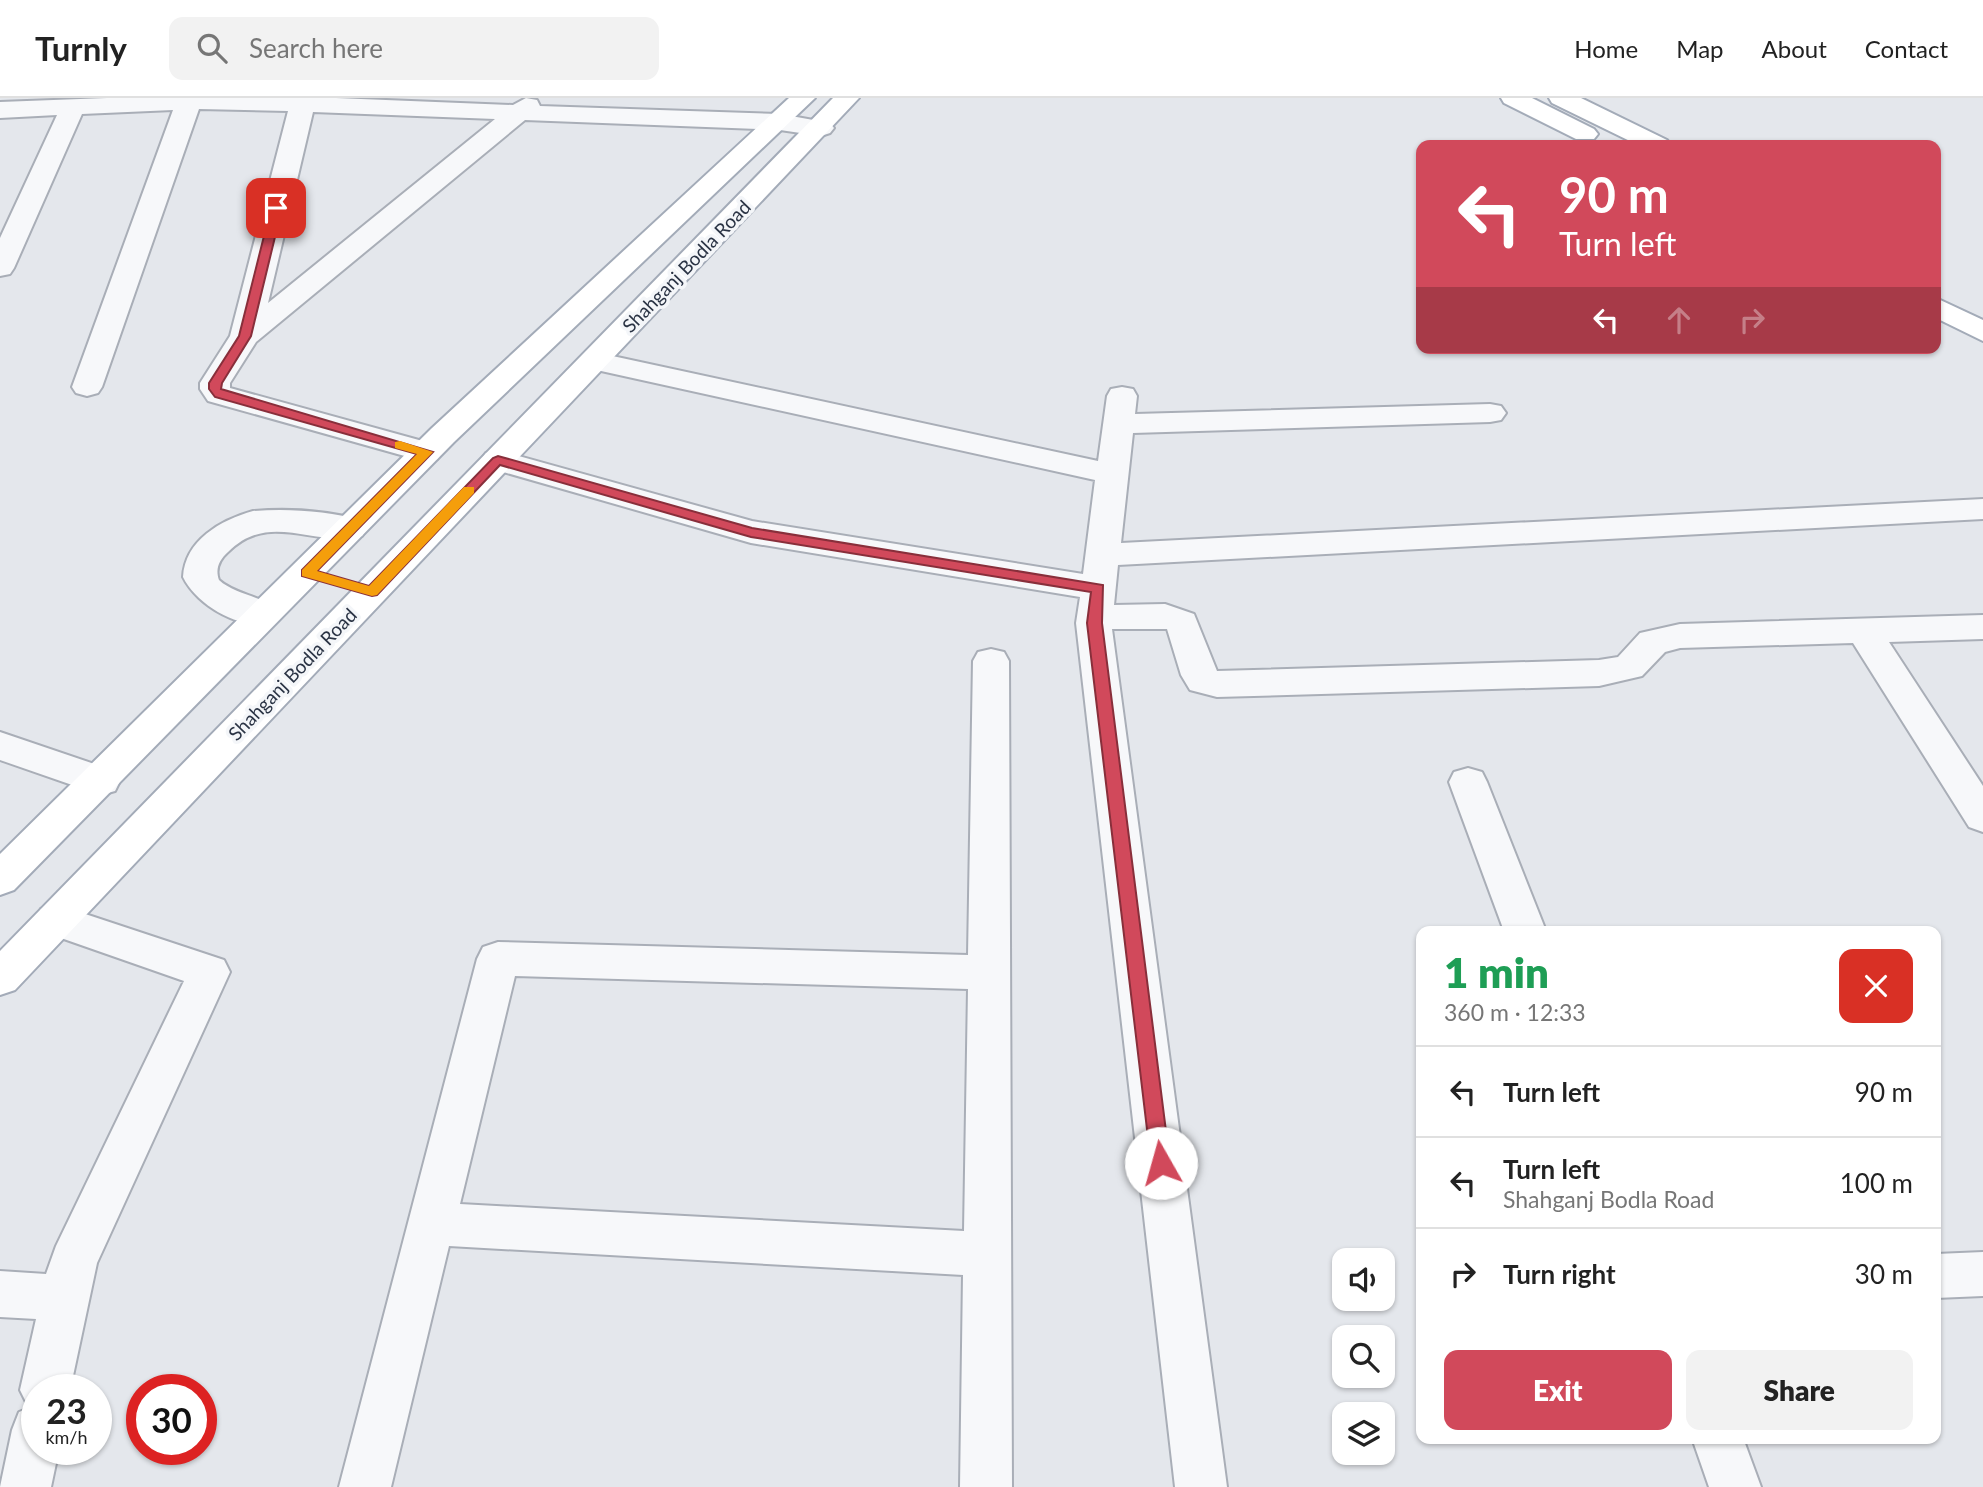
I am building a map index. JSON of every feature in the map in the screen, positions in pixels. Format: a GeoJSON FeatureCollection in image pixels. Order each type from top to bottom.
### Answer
{"type":"FeatureCollection","features":[{"type":"Feature","properties":{"kind":"main road","name":"Shahganj Bodla Road"},"geometry":{"type":"LineString","coordinates":[[0,879],[101,781],[426,452],[803,98]]}},
{"type":"Feature","properties":{"kind":"main road","name":"Shahganj Bodla Road"},"geometry":{"type":"LineString","coordinates":[[0,978],[847,98]]}},
{"type":"Feature","properties":{"kind":"main road"},"geometry":{"type":"LineString","coordinates":[[1513,98],[1599,140]]}},
{"type":"Feature","properties":{"kind":"main road"},"geometry":{"type":"LineString","coordinates":[[1561,98],[1648,140]]}},
{"type":"Feature","properties":{"kind":"main road"},"geometry":{"type":"LineString","coordinates":[[1941,283],[1983,304]]}},
{"type":"Feature","properties":{"kind":"main road"},"geometry":{"type":"LineString","coordinates":[[1941,310],[1983,332]]}},
{"type":"Feature","properties":{"kind":"main road"},"geometry":{"type":"LineString","coordinates":[[307,573],[372,591]]}},
{"type":"Feature","properties":{"kind":"street"},"geometry":{"type":"LineString","coordinates":[[14,105],[73,107],[189,102],[290,102],[526,105],[780,122],[821,128]]}},
{"type":"Feature","properties":{"kind":"street"},"geometry":{"type":"LineString","coordinates":[[87,387],[189,102]]}},
{"type":"Feature","properties":{"kind":"street"},"geometry":{"type":"LineString","coordinates":[[245,336],[290,102]]}},
{"type":"Feature","properties":{"kind":"street"},"geometry":{"type":"LineString","coordinates":[[426,452],[219,394],[215,383],[245,336],[526,105]]}},
{"type":"Feature","properties":{"kind":"street"},"geometry":{"type":"LineString","coordinates":[[0,268],[73,107]]}},
{"type":"Feature","properties":{"kind":"street"},"geometry":{"type":"LineString","coordinates":[[594,361],[1112,474]]}},
{"type":"Feature","properties":{"kind":"street"},"geometry":{"type":"LineString","coordinates":[[1201,1487],[1099,587],[1120,410],[1490,413]]}},
{"type":"Feature","properties":{"kind":"street"},"geometry":{"type":"LineString","coordinates":[[498,460],[751,532],[1099,587],[1983,509]]}},
{"type":"Feature","properties":{"kind":"street"},"geometry":{"type":"LineString","coordinates":[[263,615],[228,602],[206,588],[201,580],[202,561],[228,532],[250,522],[278,521],[351,528]]}},
{"type":"Feature","properties":{"kind":"street"},"geometry":{"type":"LineString","coordinates":[[1099,587],[1182,622],[1199,675],[1203,681],[1217,684],[1599,673],[1629,667],[1639,659],[1645,647],[1663,638],[1983,627]]}},
{"type":"Feature","properties":{"kind":"street"},"geometry":{"type":"LineString","coordinates":[[1863,631],[1983,817]]}},
{"type":"Feature","properties":{"kind":"street"},"geometry":{"type":"LineString","coordinates":[[986,1487],[990,662]]}},
{"type":"Feature","properties":{"kind":"street"},"geometry":{"type":"LineString","coordinates":[[0,746],[101,781]]}},
{"type":"Feature","properties":{"kind":"street"},"geometry":{"type":"LineString","coordinates":[[1468,782],[1523,926]]}},
{"type":"Feature","properties":{"kind":"street"},"geometry":{"type":"LineString","coordinates":[[48,1374],[72,1262],[209,972],[55,919]]}},
{"type":"Feature","properties":{"kind":"street"},"geometry":{"type":"LineString","coordinates":[[365,1487],[434,1224],[498,959],[988,973]]}},
{"type":"Feature","properties":{"kind":"street"},"geometry":{"type":"LineString","coordinates":[[434,1224],[987,1254]]}},
{"type":"Feature","properties":{"kind":"street"},"geometry":{"type":"LineString","coordinates":[[1941,1276],[1983,1273]]}},
{"type":"Feature","properties":{"kind":"street"},"geometry":{"type":"LineString","coordinates":[[0,1294],[64,1298]]}},
{"type":"Feature","properties":{"kind":"street"},"geometry":{"type":"LineString","coordinates":[[1719,1444],[1735,1487]]}},
{"type":"Feature","properties":{"kind":"street"},"geometry":{"type":"LineString","coordinates":[[25,1487],[30,1465]]}},
{"type":"Feature","properties":{"kind":"slow traffic"},"geometry":{"type":"LineString","coordinates":[[400,445],[426,452],[307,573],[372,591],[469,490]]}},
{"type":"Feature","properties":{"kind":"route"},"geometry":{"type":"LineString","coordinates":[[276,208],[245,336],[215,383],[215,389],[219,394],[426,452],[307,573],[372,591],[498,460],[751,532],[1098,588],[1094,623],[1161,1163]]}}]}
